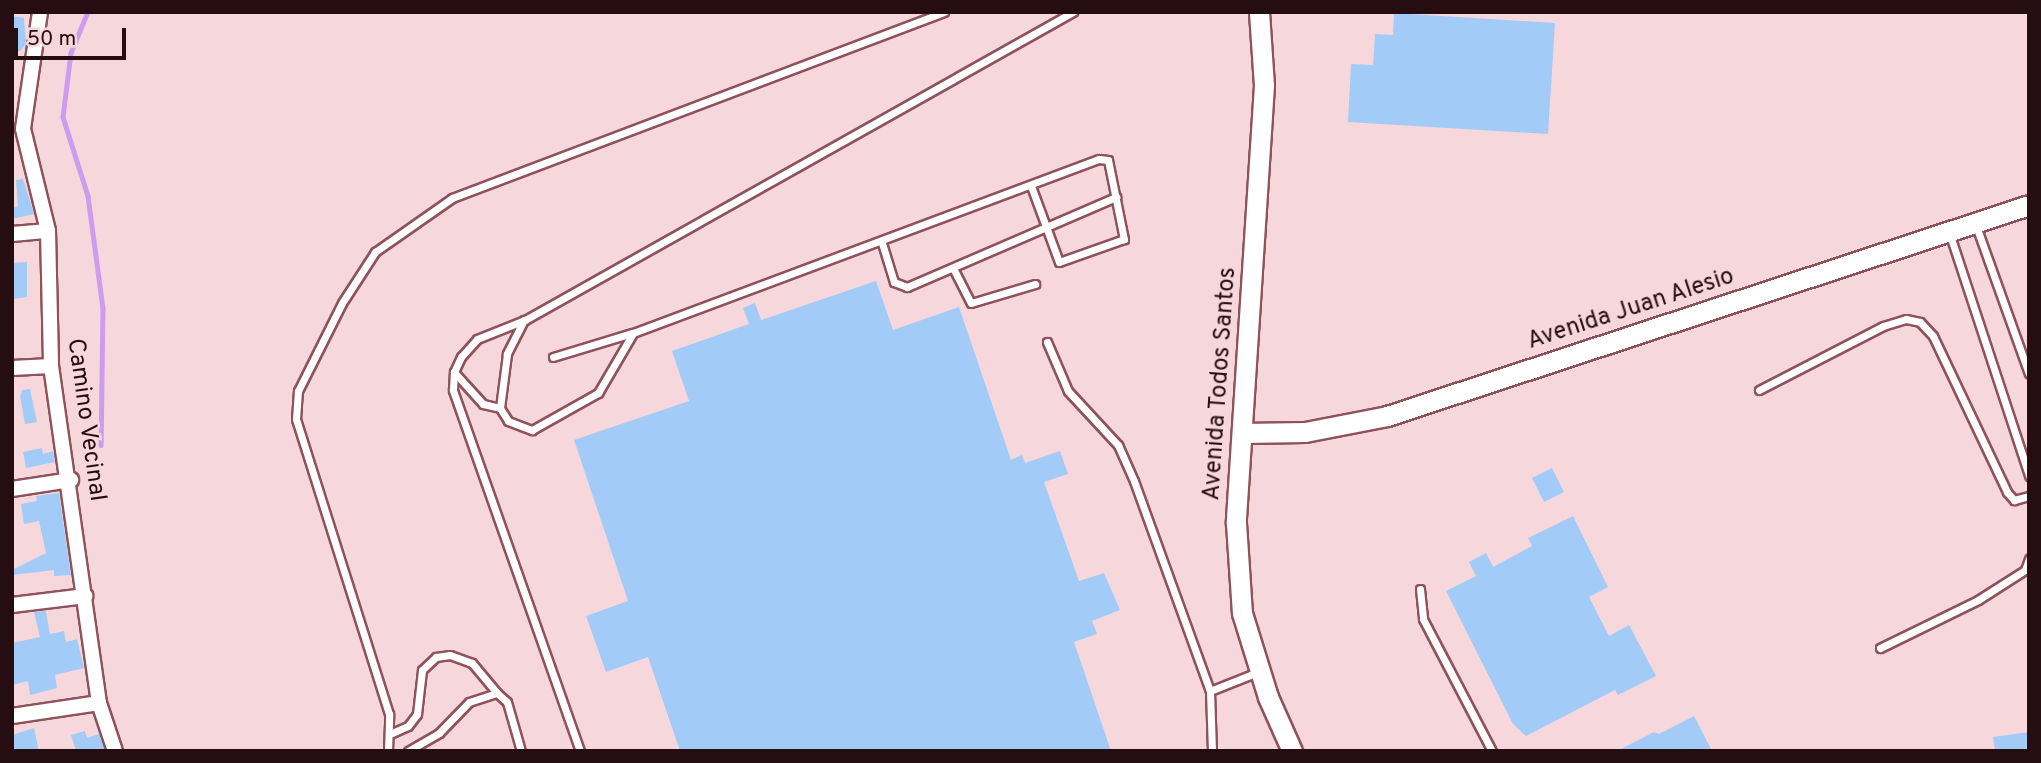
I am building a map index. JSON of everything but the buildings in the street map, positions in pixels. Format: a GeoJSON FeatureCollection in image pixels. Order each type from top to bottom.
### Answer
{"type":"FeatureCollection","features":[{"type":"Feature","properties":{"kind":"street","name":"Camino Vecinal"},"geometry":{"type":"LineString","coordinates":[[40,12],[18,129],[48,231],[51,366],[71,480],[99,703],[115,751]]}},
{"type":"Feature","properties":{"kind":"street","name":"Avenida Todos Santos"},"geometry":{"type":"LineString","coordinates":[[1259,12],[1264,85],[1236,523],[1242,613],[1260,672],[1292,751]]}},
{"type":"Feature","properties":{"kind":"street","name":"Avenida Juan Alesio"},"geometry":{"type":"LineString","coordinates":[[1243,433],[1305,432],[1387,416],[2029,205]]}},
{"type":"Feature","properties":{"kind":"street"},"geometry":{"type":"LineString","coordinates":[[12,234],[48,231]]}},
{"type":"Feature","properties":{"kind":"street"},"geometry":{"type":"LineString","coordinates":[[12,368],[51,366]]}},
{"type":"Feature","properties":{"kind":"street"},"geometry":{"type":"LineString","coordinates":[[12,489],[71,480]]}},
{"type":"Feature","properties":{"kind":"street"},"geometry":{"type":"LineString","coordinates":[[12,605],[85,596]]}},
{"type":"Feature","properties":{"kind":"street"},"geometry":{"type":"LineString","coordinates":[[12,716],[99,703]]}},
{"type":"Feature","properties":{"kind":"lane"},"geometry":{"type":"LineString","coordinates":[[388,751],[392,733],[296,419],[298,391],[342,303],[375,253],[452,198],[944,12]]}},
{"type":"Feature","properties":{"kind":"lane"},"geometry":{"type":"LineString","coordinates":[[580,751],[453,390],[454,372],[477,339],[525,320],[1073,12]]}},
{"type":"Feature","properties":{"kind":"lane"},"geometry":{"type":"LineString","coordinates":[[554,357],[633,333],[882,243],[1105,157],[1125,235],[1121,240],[1059,262],[1031,186]]}},
{"type":"Feature","properties":{"kind":"lane"},"geometry":{"type":"LineString","coordinates":[[882,243],[900,288],[1046,229],[1116,197]]}},
{"type":"Feature","properties":{"kind":"lane"},"geometry":{"type":"LineString","coordinates":[[1975,222],[2029,374]]}},
{"type":"Feature","properties":{"kind":"lane"},"geometry":{"type":"LineString","coordinates":[[1949,231],[2029,476]]}},
{"type":"Feature","properties":{"kind":"lane"},"geometry":{"type":"LineString","coordinates":[[953,268],[971,303],[1035,284]]}},
{"type":"Feature","properties":{"kind":"lane"},"geometry":{"type":"LineString","coordinates":[[1759,390],[1883,326],[1906,318],[1920,322],[1933,336],[2007,492],[2014,500],[2029,496]]}},
{"type":"Feature","properties":{"kind":"lane"},"geometry":{"type":"LineString","coordinates":[[500,408],[507,354],[525,320]]}},
{"type":"Feature","properties":{"kind":"lane"},"geometry":{"type":"LineString","coordinates":[[454,372],[483,404],[500,408],[519,428],[531,430],[554,422],[598,393],[633,333]]}},
{"type":"Feature","properties":{"kind":"lane"},"geometry":{"type":"LineString","coordinates":[[1046,342],[1068,391],[1118,445],[1210,691],[1212,751]]}},
{"type":"Feature","properties":{"kind":"lane"},"geometry":{"type":"LineString","coordinates":[[1880,648],[1978,600],[2025,570],[2029,559]]}},
{"type":"Feature","properties":{"kind":"lane"},"geometry":{"type":"LineString","coordinates":[[1420,589],[1423,618],[1492,751]]}},
{"type":"Feature","properties":{"kind":"lane"},"geometry":{"type":"LineString","coordinates":[[392,733],[408,726],[417,714],[422,670],[436,657],[450,655],[472,663],[507,702],[521,751]]}},
{"type":"Feature","properties":{"kind":"lane"},"geometry":{"type":"LineString","coordinates":[[1210,691],[1260,672]]}},
{"type":"Feature","properties":{"kind":"lane"},"geometry":{"type":"LineString","coordinates":[[408,751],[439,733],[469,702],[497,693]]}},
{"type":"Feature","properties":{"kind":"waterway"},"geometry":{"type":"LineString","coordinates":[[88,12],[71,53],[63,117],[88,196],[103,308],[101,445]]}}]}
